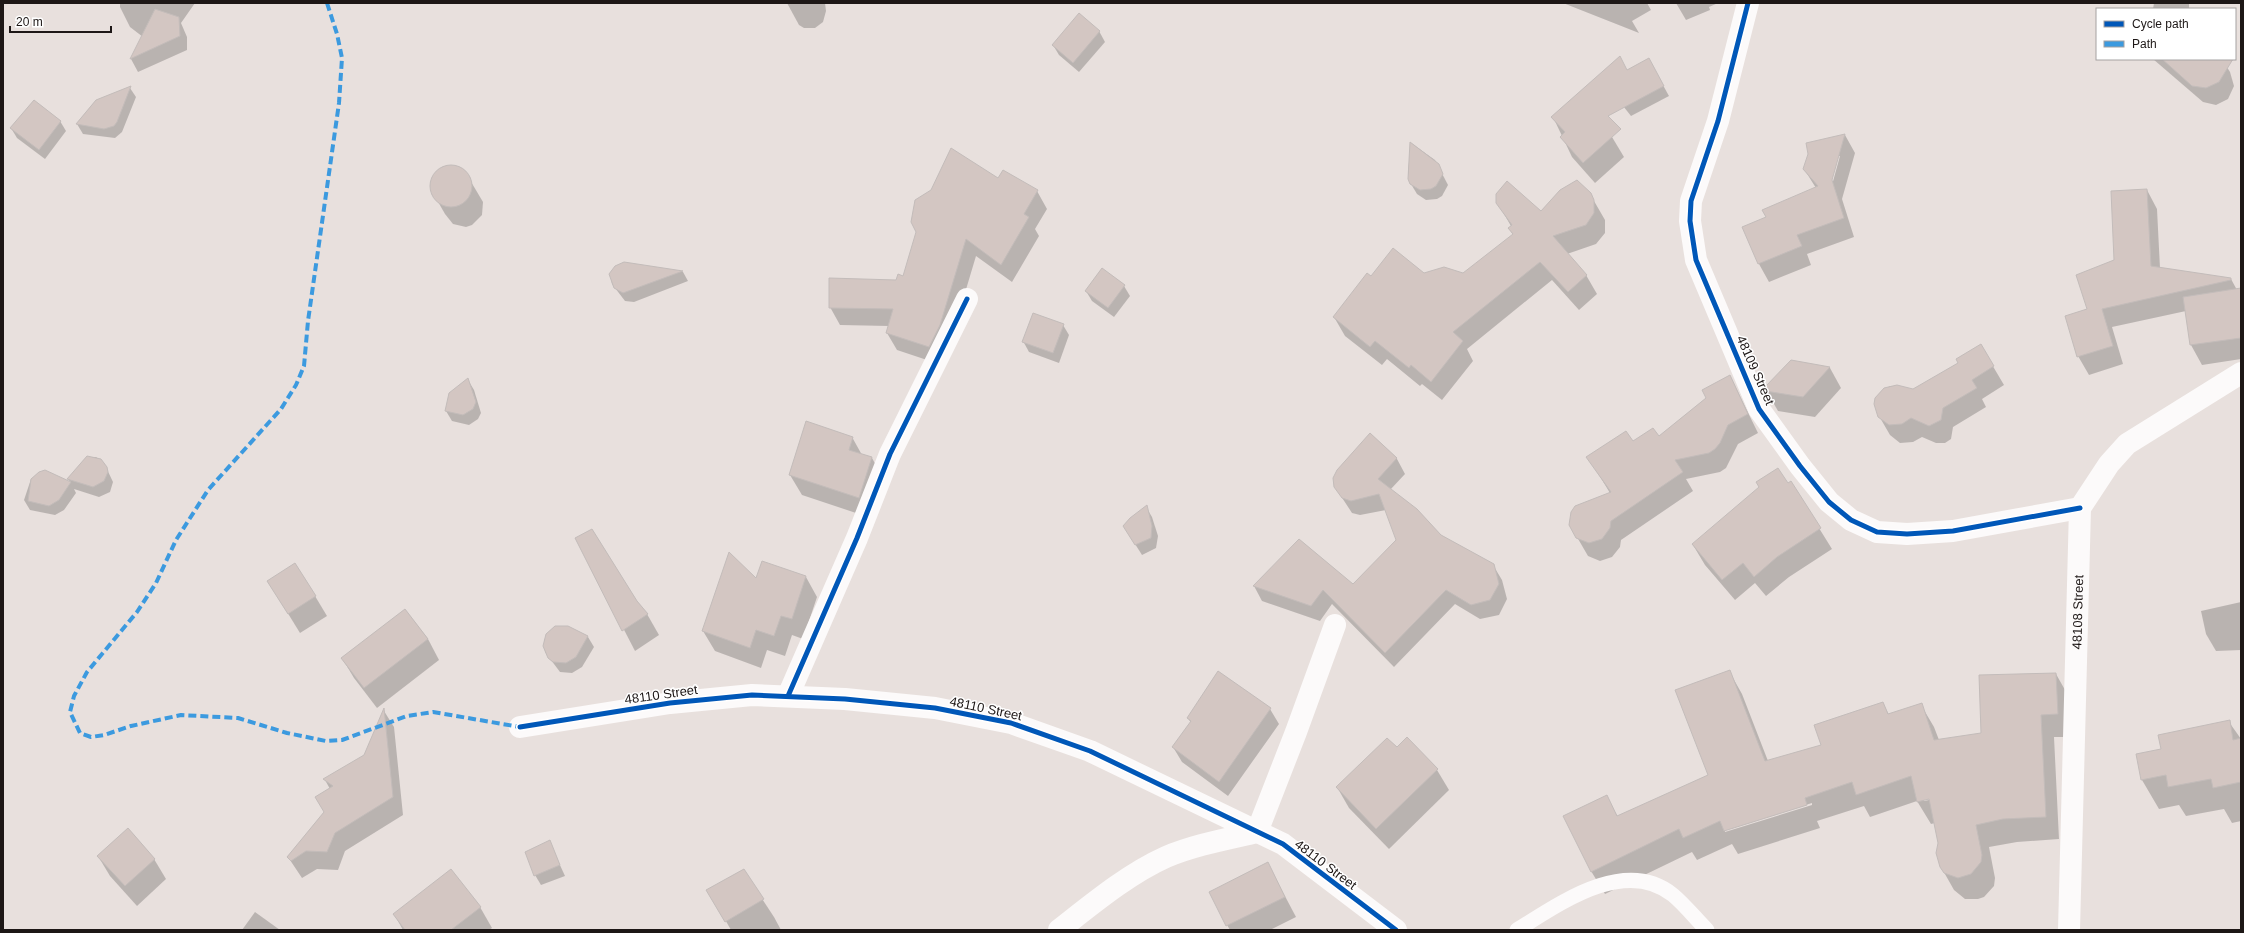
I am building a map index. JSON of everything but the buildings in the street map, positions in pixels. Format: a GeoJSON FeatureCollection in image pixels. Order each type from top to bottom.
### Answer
{"type":"FeatureCollection","features":[{"type":"Feature","properties":{"kind":"street","name":"48109 Street"},"geometry":{"type":"LineString","coordinates":[[1748,3],[1718,121],[1691,201],[1690,221],[1696,260],[1759,409],[1800,466],[1829,502],[1851,520],[1877,532],[1906,534],[1953,532],[2080,508]]}},
{"type":"Feature","properties":{"kind":"street"},"geometry":{"type":"LineString","coordinates":[[788,696],[857,538],[890,454],[968,299]]}},
{"type":"Feature","properties":{"kind":"street"},"geometry":{"type":"LineString","coordinates":[[2080,508],[2109,464],[2126,444],[2241,373]]}},
{"type":"Feature","properties":{"kind":"street","name":"48108 Street"},"geometry":{"type":"LineString","coordinates":[[2069,930],[2080,508]]}},
{"type":"Feature","properties":{"kind":"street"},"geometry":{"type":"LineString","coordinates":[[1059,930],[1113,889],[1165,858],[1191,848],[1257,832],[1296,732],[1335,625]]}},
{"type":"Feature","properties":{"kind":"street","name":"48110 Street"},"geometry":{"type":"LineString","coordinates":[[520,726],[670,703],[752,695],[845,699],[934,708],[1011,723],[1090,751],[1283,844],[1396,930]]}},
{"type":"Feature","properties":{"kind":"lane"},"geometry":{"type":"LineString","coordinates":[[1517,930],[1572,895],[1618,881],[1646,882],[1672,894],[1707,930]]}},
{"type":"Feature","properties":{"kind":"marked path"},"geometry":{"type":"LineString","coordinates":[[327,3],[337,34],[342,58],[339,103],[308,321],[304,366],[296,385],[281,409],[208,490],[176,540],[156,583],[137,612],[87,672],[74,696],[70,712],[80,733],[91,737],[181,715],[238,718],[287,733],[326,741],[342,740],[407,716],[433,712],[520,727]]}},
{"type":"Feature","properties":{"kind":"cycle path"},"geometry":{"type":"LineString","coordinates":[[1748,3],[1718,121],[1691,201],[1690,221],[1696,260],[1759,409],[1800,466],[1829,502],[1851,520],[1877,532],[1907,534],[1953,531],[2080,508]]}},
{"type":"Feature","properties":{"kind":"cycle path"},"geometry":{"type":"LineString","coordinates":[[788,696],[857,538],[890,454],[967,299]]}},
{"type":"Feature","properties":{"kind":"cycle path"},"geometry":{"type":"LineString","coordinates":[[520,727],[670,703],[752,695],[845,699],[935,708],[1011,723],[1090,751],[1283,844],[1396,930]]}}]}
